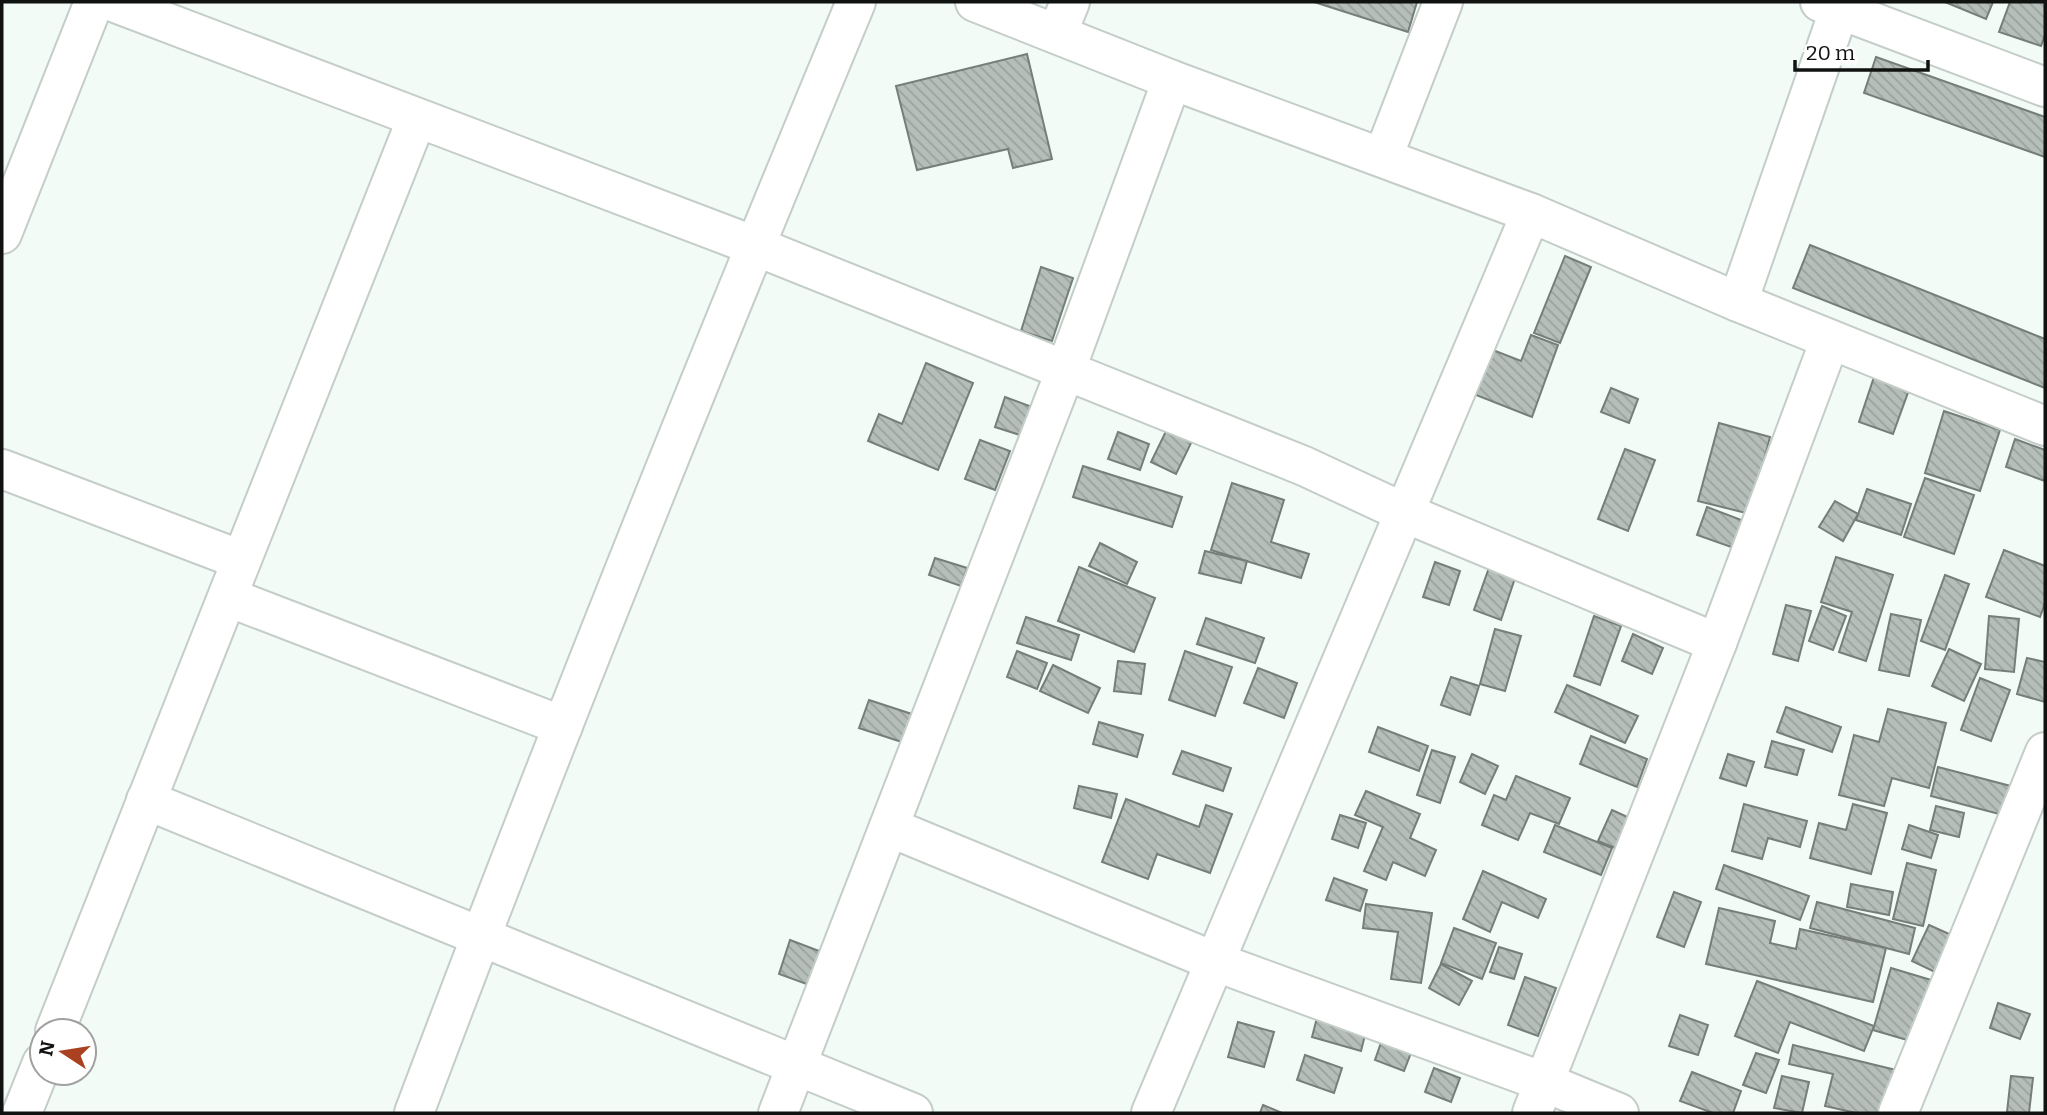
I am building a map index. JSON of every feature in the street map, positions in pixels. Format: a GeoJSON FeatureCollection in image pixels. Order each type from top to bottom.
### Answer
{"type":"FeatureCollection","features":[{"type":"Feature","properties":{"kind":"street"},"geometry":{"type":"LineString","coordinates":[[2,234],[94,2]]}},
{"type":"Feature","properties":{"kind":"street"},"geometry":{"type":"LineString","coordinates":[[113,2],[755,246],[1304,466],[1405,513],[1717,643]]}},
{"type":"Feature","properties":{"kind":"street"},"geometry":{"type":"LineString","coordinates":[[414,1113],[563,726],[856,2]]}},
{"type":"Feature","properties":{"kind":"street"},"geometry":{"type":"LineString","coordinates":[[975,2],[1064,18],[1172,80],[1531,213],[1738,302],[2045,426]]}},
{"type":"Feature","properties":{"kind":"street"},"geometry":{"type":"LineString","coordinates":[[1383,157],[1443,2]]}},
{"type":"Feature","properties":{"kind":"street"},"geometry":{"type":"LineString","coordinates":[[1738,302],[1834,4],[2045,87]]}},
{"type":"Feature","properties":{"kind":"street"},"geometry":{"type":"LineString","coordinates":[[778,1113],[1065,372],[1172,80]]}},
{"type":"Feature","properties":{"kind":"street"},"geometry":{"type":"LineString","coordinates":[[61,1017],[417,118]]}},
{"type":"Feature","properties":{"kind":"street"},"geometry":{"type":"LineString","coordinates":[[1151,1113],[1531,213]]}},
{"type":"Feature","properties":{"kind":"street"},"geometry":{"type":"LineString","coordinates":[[1538,1098],[1717,643],[1830,340]]}},
{"type":"Feature","properties":{"kind":"street"},"geometry":{"type":"LineString","coordinates":[[2,469],[242,560]]}},
{"type":"Feature","properties":{"kind":"street"},"geometry":{"type":"LineString","coordinates":[[228,597],[563,726]]}},
{"type":"Feature","properties":{"kind":"street"},"geometry":{"type":"LineString","coordinates":[[1898,1113],[2045,752]]}},
{"type":"Feature","properties":{"kind":"street"},"geometry":{"type":"LineString","coordinates":[[146,800],[913,1113]]}},
{"type":"Feature","properties":{"kind":"street"},"geometry":{"type":"LineString","coordinates":[[889,827],[1538,1098],[1619,1113]]}},
{"type":"Feature","properties":{"kind":"street"},"geometry":{"type":"LineString","coordinates":[[22,1113],[32,1087]]}},
{"type":"Feature","properties":{"kind":"building"},"geometry":{"type":"Polygon","coordinates":[[[1314,2],[1417,2],[1408,32],[1314,2]]]}},
{"type":"Feature","properties":{"kind":"building"},"geometry":{"type":"Polygon","coordinates":[[[1945,2],[1993,2],[1986,19],[1945,2]]]}},
{"type":"Feature","properties":{"kind":"building"},"geometry":{"type":"Polygon","coordinates":[[[2010,2],[2045,2],[2045,35],[2041,46],[1999,32],[2010,2]]]}},
{"type":"Feature","properties":{"kind":"building"},"geometry":{"type":"Polygon","coordinates":[[[1027,54],[1052,159],[1013,168],[1008,149],[917,170],[896,86],[1027,54]]]}},
{"type":"Feature","properties":{"kind":"building"},"geometry":{"type":"Polygon","coordinates":[[[1876,57],[2045,117],[2045,157],[1864,93],[1876,57]]]}},
{"type":"Feature","properties":{"kind":"building"},"geometry":{"type":"Polygon","coordinates":[[[1810,245],[2045,339],[2045,388],[1793,288],[1810,245]]]}},
{"type":"Feature","properties":{"kind":"building"},"geometry":{"type":"Polygon","coordinates":[[[1565,256],[1591,267],[1560,343],[1534,333],[1565,256]]]}},
{"type":"Feature","properties":{"kind":"building"},"geometry":{"type":"Polygon","coordinates":[[[1041,267],[1073,278],[1052,341],[1021,331],[1041,267]]]}},
{"type":"Feature","properties":{"kind":"building"},"geometry":{"type":"Polygon","coordinates":[[[1531,335],[1558,345],[1532,417],[1476,395],[1493,350],[1521,361],[1531,335]]]}},
{"type":"Feature","properties":{"kind":"building"},"geometry":{"type":"Polygon","coordinates":[[[926,363],[973,383],[938,470],[868,441],[879,414],[902,424],[926,363]]]}},
{"type":"Feature","properties":{"kind":"building"},"geometry":{"type":"Polygon","coordinates":[[[1875,374],[1910,387],[1893,434],[1859,422],[1875,374]]]}},
{"type":"Feature","properties":{"kind":"building"},"geometry":{"type":"Polygon","coordinates":[[[1611,388],[1638,399],[1629,423],[1601,412],[1611,388]]]}},
{"type":"Feature","properties":{"kind":"building"},"geometry":{"type":"Polygon","coordinates":[[[1005,397],[1035,408],[1026,437],[995,427],[1005,397]]]}},
{"type":"Feature","properties":{"kind":"building"},"geometry":{"type":"Polygon","coordinates":[[[1944,411],[2000,430],[1980,491],[1925,473],[1944,411]]]}},
{"type":"Feature","properties":{"kind":"building"},"geometry":{"type":"Polygon","coordinates":[[[1719,423],[1770,437],[1750,514],[1698,501],[1719,423]]]}},
{"type":"Feature","properties":{"kind":"building"},"geometry":{"type":"Polygon","coordinates":[[[1168,427],[1193,439],[1176,474],[1151,462],[1168,427]]]}},
{"type":"Feature","properties":{"kind":"building"},"geometry":{"type":"Polygon","coordinates":[[[1118,432],[1149,444],[1140,470],[1108,459],[1118,432]]]}},
{"type":"Feature","properties":{"kind":"building"},"geometry":{"type":"Polygon","coordinates":[[[2015,439],[2045,450],[2045,481],[2006,467],[2015,439]]]}},
{"type":"Feature","properties":{"kind":"building"},"geometry":{"type":"Polygon","coordinates":[[[980,440],[1010,451],[995,490],[965,479],[980,440]]]}},
{"type":"Feature","properties":{"kind":"building"},"geometry":{"type":"Polygon","coordinates":[[[1625,449],[1655,460],[1628,531],[1598,519],[1625,449]]]}},
{"type":"Feature","properties":{"kind":"building"},"geometry":{"type":"Polygon","coordinates":[[[1083,466],[1182,497],[1172,527],[1073,497],[1083,466]]]}},
{"type":"Feature","properties":{"kind":"building"},"geometry":{"type":"Polygon","coordinates":[[[1925,478],[1974,495],[1954,554],[1904,537],[1925,478]]]}},
{"type":"Feature","properties":{"kind":"building"},"geometry":{"type":"Polygon","coordinates":[[[1232,483],[1284,500],[1271,542],[1309,554],[1301,578],[1211,550],[1232,483]]]}},
{"type":"Feature","properties":{"kind":"building"},"geometry":{"type":"Polygon","coordinates":[[[1867,489],[1911,504],[1901,535],[1856,520],[1867,489]]]}},
{"type":"Feature","properties":{"kind":"building"},"geometry":{"type":"Polygon","coordinates":[[[1835,501],[1858,514],[1843,541],[1819,527],[1835,501]]]}},
{"type":"Feature","properties":{"kind":"building"},"geometry":{"type":"Polygon","coordinates":[[[1707,507],[1744,521],[1734,548],[1697,535],[1707,507]]]}},
{"type":"Feature","properties":{"kind":"building"},"geometry":{"type":"Polygon","coordinates":[[[1100,543],[1137,562],[1127,584],[1089,566],[1100,543]]]}},
{"type":"Feature","properties":{"kind":"building"},"geometry":{"type":"Polygon","coordinates":[[[2004,550],[2045,566],[2045,603],[2040,617],[1986,597],[2004,550]]]}},
{"type":"Feature","properties":{"kind":"building"},"geometry":{"type":"Polygon","coordinates":[[[1205,551],[1247,561],[1241,583],[1199,573],[1205,551]]]}},
{"type":"Feature","properties":{"kind":"building"},"geometry":{"type":"Polygon","coordinates":[[[1836,557],[1893,575],[1866,661],[1839,652],[1852,612],[1821,602],[1836,557]]]}},
{"type":"Feature","properties":{"kind":"building"},"geometry":{"type":"Polygon","coordinates":[[[935,558],[967,568],[961,586],[929,575],[935,558]]]}},
{"type":"Feature","properties":{"kind":"building"},"geometry":{"type":"Polygon","coordinates":[[[1435,562],[1460,571],[1449,605],[1423,597],[1435,562]]]}},
{"type":"Feature","properties":{"kind":"building"},"geometry":{"type":"Polygon","coordinates":[[[1491,562],[1517,572],[1501,620],[1474,610],[1491,562]]]}},
{"type":"Feature","properties":{"kind":"building"},"geometry":{"type":"Polygon","coordinates":[[[1079,567],[1155,598],[1134,652],[1058,621],[1079,567]]]}},
{"type":"Feature","properties":{"kind":"building"},"geometry":{"type":"Polygon","coordinates":[[[1945,575],[1969,584],[1945,650],[1921,641],[1945,575]]]}},
{"type":"Feature","properties":{"kind":"building"},"geometry":{"type":"Polygon","coordinates":[[[1786,605],[1811,611],[1798,661],[1773,654],[1786,605]]]}},
{"type":"Feature","properties":{"kind":"building"},"geometry":{"type":"Polygon","coordinates":[[[1822,606],[1846,616],[1833,650],[1809,641],[1822,606]]]}},
{"type":"Feature","properties":{"kind":"building"},"geometry":{"type":"Polygon","coordinates":[[[1891,614],[1921,620],[1909,676],[1879,670],[1891,614]]]}},
{"type":"Feature","properties":{"kind":"building"},"geometry":{"type":"Polygon","coordinates":[[[1594,616],[1621,626],[1600,685],[1574,676],[1594,616]]]}},
{"type":"Feature","properties":{"kind":"building"},"geometry":{"type":"Polygon","coordinates":[[[1989,616],[2019,619],[2014,672],[1985,669],[1989,616]]]}},
{"type":"Feature","properties":{"kind":"building"},"geometry":{"type":"Polygon","coordinates":[[[1026,617],[1079,635],[1071,660],[1017,643],[1026,617]]]}},
{"type":"Feature","properties":{"kind":"building"},"geometry":{"type":"Polygon","coordinates":[[[1206,618],[1264,638],[1255,663],[1197,644],[1206,618]]]}},
{"type":"Feature","properties":{"kind":"building"},"geometry":{"type":"Polygon","coordinates":[[[1495,629],[1521,636],[1505,691],[1480,684],[1495,629]]]}},
{"type":"Feature","properties":{"kind":"building"},"geometry":{"type":"Polygon","coordinates":[[[1633,634],[1663,648],[1652,674],[1622,661],[1633,634]]]}},
{"type":"Feature","properties":{"kind":"building"},"geometry":{"type":"Polygon","coordinates":[[[1949,649],[1981,664],[1964,701],[1932,686],[1949,649]]]}},
{"type":"Feature","properties":{"kind":"building"},"geometry":{"type":"Polygon","coordinates":[[[1017,651],[1047,663],[1037,689],[1007,677],[1017,651]]]}},
{"type":"Feature","properties":{"kind":"building"},"geometry":{"type":"Polygon","coordinates":[[[1185,651],[1232,667],[1215,716],[1169,700],[1185,651]]]}},
{"type":"Feature","properties":{"kind":"building"},"geometry":{"type":"Polygon","coordinates":[[[2027,658],[2045,662],[2045,702],[2017,694],[2027,658]]]}},
{"type":"Feature","properties":{"kind":"building"},"geometry":{"type":"Polygon","coordinates":[[[1118,661],[1145,664],[1141,694],[1114,691],[1118,661]]]}},
{"type":"Feature","properties":{"kind":"building"},"geometry":{"type":"Polygon","coordinates":[[[1053,665],[1100,688],[1088,713],[1040,691],[1053,665]]]}},
{"type":"Feature","properties":{"kind":"building"},"geometry":{"type":"Polygon","coordinates":[[[1258,668],[1297,683],[1284,718],[1244,703],[1258,668]]]}},
{"type":"Feature","properties":{"kind":"building"},"geometry":{"type":"Polygon","coordinates":[[[1451,677],[1479,686],[1470,715],[1441,705],[1451,677]]]}},
{"type":"Feature","properties":{"kind":"building"},"geometry":{"type":"Polygon","coordinates":[[[1980,678],[2010,690],[1991,741],[1961,730],[1980,678]]]}},
{"type":"Feature","properties":{"kind":"building"},"geometry":{"type":"Polygon","coordinates":[[[1567,685],[1638,716],[1625,743],[1555,712],[1567,685]]]}},
{"type":"Feature","properties":{"kind":"building"},"geometry":{"type":"Polygon","coordinates":[[[869,700],[927,719],[917,747],[859,728],[869,700]]]}},
{"type":"Feature","properties":{"kind":"building"},"geometry":{"type":"Polygon","coordinates":[[[1786,707],[1841,727],[1832,752],[1777,732],[1786,707]]]}},
{"type":"Feature","properties":{"kind":"building"},"geometry":{"type":"Polygon","coordinates":[[[1888,709],[1946,723],[1929,788],[1892,778],[1884,806],[1839,795],[1854,735],[1879,742],[1888,709]]]}},
{"type":"Feature","properties":{"kind":"building"},"geometry":{"type":"Polygon","coordinates":[[[1099,722],[1143,735],[1137,757],[1093,744],[1099,722]]]}},
{"type":"Feature","properties":{"kind":"building"},"geometry":{"type":"Polygon","coordinates":[[[1378,727],[1428,746],[1419,771],[1369,752],[1378,727]]]}},
{"type":"Feature","properties":{"kind":"building"},"geometry":{"type":"Polygon","coordinates":[[[1591,736],[1647,759],[1637,787],[1580,764],[1591,736]]]}},
{"type":"Feature","properties":{"kind":"building"},"geometry":{"type":"Polygon","coordinates":[[[1772,741],[1804,750],[1797,775],[1765,767],[1772,741]]]}},
{"type":"Feature","properties":{"kind":"building"},"geometry":{"type":"Polygon","coordinates":[[[1432,750],[1455,757],[1440,803],[1417,795],[1432,750]]]}},
{"type":"Feature","properties":{"kind":"building"},"geometry":{"type":"Polygon","coordinates":[[[1182,751],[1231,768],[1223,791],[1173,774],[1182,751]]]}},
{"type":"Feature","properties":{"kind":"building"},"geometry":{"type":"Polygon","coordinates":[[[1472,754],[1498,766],[1485,794],[1460,782],[1472,754]]]}},
{"type":"Feature","properties":{"kind":"building"},"geometry":{"type":"Polygon","coordinates":[[[1728,754],[1754,762],[1746,786],[1720,778],[1728,754]]]}},
{"type":"Feature","properties":{"kind":"building"},"geometry":{"type":"Polygon","coordinates":[[[1938,767],[2030,791],[2022,820],[1931,796],[1938,767]]]}},
{"type":"Feature","properties":{"kind":"building"},"geometry":{"type":"Polygon","coordinates":[[[1516,776],[1570,798],[1559,824],[1530,813],[1518,840],[1482,825],[1494,795],[1506,800],[1516,776]]]}},
{"type":"Feature","properties":{"kind":"building"},"geometry":{"type":"Polygon","coordinates":[[[1079,786],[1117,794],[1111,818],[1074,808],[1079,786]]]}},
{"type":"Feature","properties":{"kind":"building"},"geometry":{"type":"Polygon","coordinates":[[[1366,791],[1420,814],[1410,838],[1436,850],[1425,876],[1393,862],[1386,880],[1364,871],[1383,827],[1355,815],[1366,791]]]}},
{"type":"Feature","properties":{"kind":"building"},"geometry":{"type":"Polygon","coordinates":[[[1126,799],[1199,827],[1206,805],[1232,814],[1210,873],[1157,854],[1148,879],[1102,862],[1126,799]]]}},
{"type":"Feature","properties":{"kind":"building"},"geometry":{"type":"Polygon","coordinates":[[[1744,804],[1807,821],[1800,847],[1768,838],[1762,859],[1732,851],[1744,804]]]}},
{"type":"Feature","properties":{"kind":"building"},"geometry":{"type":"Polygon","coordinates":[[[1853,804],[1887,813],[1871,874],[1810,858],[1819,823],[1846,830],[1853,804]]]}},
{"type":"Feature","properties":{"kind":"building"},"geometry":{"type":"Polygon","coordinates":[[[1936,806],[1964,813],[1959,837],[1930,830],[1936,806]]]}},
{"type":"Feature","properties":{"kind":"building"},"geometry":{"type":"Polygon","coordinates":[[[1612,810],[1634,820],[1620,850],[1598,841],[1612,810]]]}},
{"type":"Feature","properties":{"kind":"building"},"geometry":{"type":"Polygon","coordinates":[[[1340,815],[1366,823],[1358,848],[1332,839],[1340,815]]]}},
{"type":"Feature","properties":{"kind":"building"},"geometry":{"type":"Polygon","coordinates":[[[1555,825],[1612,848],[1601,875],[1544,852],[1555,825]]]}},
{"type":"Feature","properties":{"kind":"building"},"geometry":{"type":"Polygon","coordinates":[[[1909,825],[1938,835],[1931,858],[1902,849],[1909,825]]]}},
{"type":"Feature","properties":{"kind":"building"},"geometry":{"type":"Polygon","coordinates":[[[1907,863],[1936,870],[1923,926],[1893,919],[1907,863]]]}},
{"type":"Feature","properties":{"kind":"building"},"geometry":{"type":"Polygon","coordinates":[[[1724,865],[1809,896],[1800,920],[1716,889],[1724,865]]]}},
{"type":"Feature","properties":{"kind":"building"},"geometry":{"type":"Polygon","coordinates":[[[1483,871],[1546,899],[1538,918],[1502,902],[1490,932],[1463,919],[1483,871]]]}},
{"type":"Feature","properties":{"kind":"building"},"geometry":{"type":"Polygon","coordinates":[[[1334,878],[1367,890],[1360,911],[1326,900],[1334,878]]]}},
{"type":"Feature","properties":{"kind":"building"},"geometry":{"type":"Polygon","coordinates":[[[1851,884],[1893,892],[1889,915],[1847,907],[1851,884]]]}},
{"type":"Feature","properties":{"kind":"building"},"geometry":{"type":"Polygon","coordinates":[[[1674,892],[1701,902],[1684,947],[1657,937],[1674,892]]]}},
{"type":"Feature","properties":{"kind":"building"},"geometry":{"type":"Polygon","coordinates":[[[1817,902],[1915,928],[1909,954],[1810,928],[1817,902]]]}},
{"type":"Feature","properties":{"kind":"building"},"geometry":{"type":"Polygon","coordinates":[[[1366,904],[1432,913],[1421,983],[1391,979],[1398,932],[1363,928],[1366,904]]]}},
{"type":"Feature","properties":{"kind":"building"},"geometry":{"type":"Polygon","coordinates":[[[1719,908],[1775,921],[1770,943],[1796,949],[1800,929],[1886,948],[1873,1002],[1706,964],[1719,908]]]}},
{"type":"Feature","properties":{"kind":"building"},"geometry":{"type":"Polygon","coordinates":[[[1929,925],[1956,937],[1939,974],[1912,961],[1929,925]]]}},
{"type":"Feature","properties":{"kind":"building"},"geometry":{"type":"Polygon","coordinates":[[[1454,928],[1496,943],[1482,979],[1441,963],[1454,928]]]}},
{"type":"Feature","properties":{"kind":"building"},"geometry":{"type":"Polygon","coordinates":[[[790,940],[843,960],[831,993],[779,974],[790,940]]]}},
{"type":"Feature","properties":{"kind":"building"},"geometry":{"type":"Polygon","coordinates":[[[1499,947],[1522,954],[1514,979],[1490,972],[1499,947]]]}},
{"type":"Feature","properties":{"kind":"building"},"geometry":{"type":"Polygon","coordinates":[[[1441,964],[1472,981],[1459,1005],[1429,988],[1441,964]]]}},
{"type":"Feature","properties":{"kind":"building"},"geometry":{"type":"Polygon","coordinates":[[[1891,968],[1931,980],[1914,1042],[1873,1030],[1891,968]]]}},
{"type":"Feature","properties":{"kind":"building"},"geometry":{"type":"Polygon","coordinates":[[[1525,977],[1556,988],[1538,1036],[1508,1025],[1525,977]]]}},
{"type":"Feature","properties":{"kind":"building"},"geometry":{"type":"Polygon","coordinates":[[[1757,981],[1874,1026],[1864,1051],[1790,1022],[1778,1053],[1735,1036],[1757,981]]]}},
{"type":"Feature","properties":{"kind":"building"},"geometry":{"type":"Polygon","coordinates":[[[1998,1003],[2030,1014],[2020,1039],[1990,1028],[1998,1003]]]}},
{"type":"Feature","properties":{"kind":"building"},"geometry":{"type":"Polygon","coordinates":[[[1319,1010],[1368,1023],[1361,1051],[1312,1037],[1319,1010]]]}},
{"type":"Feature","properties":{"kind":"building"},"geometry":{"type":"Polygon","coordinates":[[[1680,1015],[1708,1025],[1698,1055],[1669,1046],[1680,1015]]]}},
{"type":"Feature","properties":{"kind":"building"},"geometry":{"type":"Polygon","coordinates":[[[1238,1022],[1274,1032],[1264,1067],[1228,1057],[1238,1022]]]}},
{"type":"Feature","properties":{"kind":"building"},"geometry":{"type":"Polygon","coordinates":[[[1384,1034],[1414,1045],[1404,1071],[1375,1060],[1384,1034]]]}},
{"type":"Feature","properties":{"kind":"building"},"geometry":{"type":"Polygon","coordinates":[[[1793,1045],[1896,1070],[1885,1113],[1856,1113],[1825,1106],[1833,1074],[1789,1064],[1793,1045]]]}},
{"type":"Feature","properties":{"kind":"building"},"geometry":{"type":"Polygon","coordinates":[[[1756,1053],[1779,1060],[1766,1093],[1743,1085],[1756,1053]]]}},
{"type":"Feature","properties":{"kind":"building"},"geometry":{"type":"Polygon","coordinates":[[[1305,1055],[1342,1068],[1334,1093],[1297,1080],[1305,1055]]]}},
{"type":"Feature","properties":{"kind":"building"},"geometry":{"type":"Polygon","coordinates":[[[1434,1068],[1460,1078],[1451,1102],[1425,1092],[1434,1068]]]}},
{"type":"Feature","properties":{"kind":"building"},"geometry":{"type":"Polygon","coordinates":[[[1692,1072],[1741,1091],[1733,1113],[1713,1113],[1680,1101],[1692,1072]]]}},
{"type":"Feature","properties":{"kind":"building"},"geometry":{"type":"Polygon","coordinates":[[[1782,1076],[1809,1082],[1802,1113],[1774,1108],[1782,1076]]]}},
{"type":"Feature","properties":{"kind":"building"},"geometry":{"type":"Polygon","coordinates":[[[2011,1076],[2033,1078],[2029,1113],[2007,1112],[2011,1076]]]}},
{"type":"Feature","properties":{"kind":"building"},"geometry":{"type":"Polygon","coordinates":[[[1263,1105],[1282,1113],[1260,1113],[1263,1105]]]}}]}
